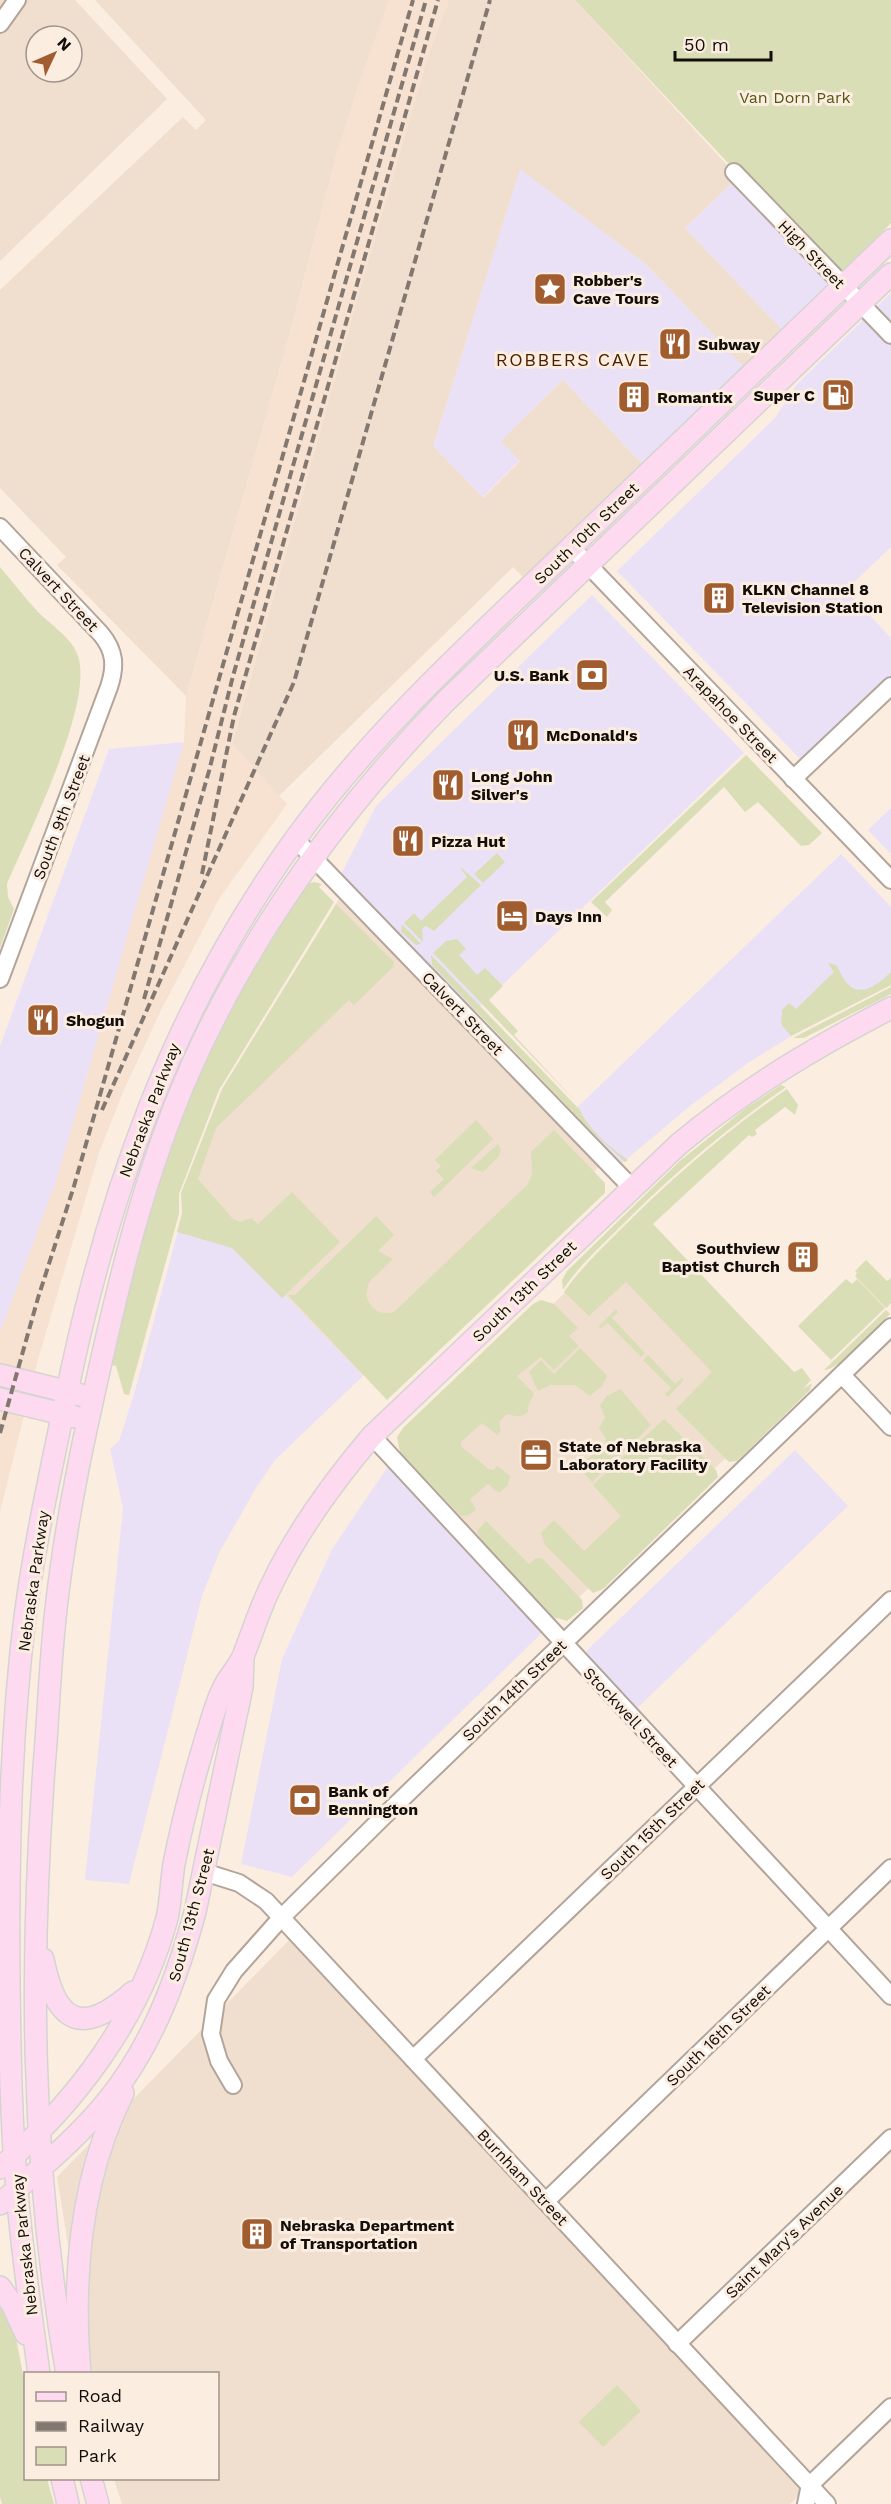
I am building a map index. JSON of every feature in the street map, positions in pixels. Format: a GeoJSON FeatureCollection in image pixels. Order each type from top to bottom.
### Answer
{"type":"FeatureCollection","features":[{"type":"Feature","properties":{"kind":"main road","name":"South 10th Street"},"geometry":{"type":"LineString","coordinates":[[295,839],[344,777],[420,691],[891,240]]}},
{"type":"Feature","properties":{"kind":"main road","name":"South 10th Street"},"geometry":{"type":"LineString","coordinates":[[313,857],[406,742],[891,274]]}},
{"type":"Feature","properties":{"kind":"main road","name":"Nebraska Parkway"},"geometry":{"type":"LineString","coordinates":[[38,2372],[16,2189],[7,2162],[8,1850],[24,1624],[42,1514],[67,1391],[105,1235],[156,1086],[201,990],[263,885],[295,839]]}},
{"type":"Feature","properties":{"kind":"main road","name":"Nebraska Parkway"},"geometry":{"type":"LineString","coordinates":[[67,2372],[51,2278],[40,2168],[34,2019],[40,1820],[56,1611],[70,1509],[122,1264],[139,1204],[176,1102],[208,1032],[248,960],[313,857]]}},
{"type":"Feature","properties":{"kind":"main road","name":"South 13th Street"},"geometry":{"type":"LineString","coordinates":[[37,2133],[77,2092],[119,2028],[141,1986],[156,1952],[167,1916],[174,1866],[205,1743],[224,1687],[243,1657],[270,1588],[297,1536],[330,1488],[372,1436],[688,1136],[756,1085],[831,1039],[891,1008]]}},
{"type":"Feature","properties":{"kind":"main road"},"geometry":{"type":"LineString","coordinates":[[0,1375],[93,1398]]}},
{"type":"Feature","properties":{"kind":"main road"},"geometry":{"type":"LineString","coordinates":[[0,1399],[88,1419]]}},
{"type":"Feature","properties":{"kind":"main road","name":"South 13th Street"},"geometry":{"type":"LineString","coordinates":[[40,2168],[79,2132],[109,2099],[144,2047],[174,1980],[204,1872],[242,1687],[243,1657]]}},
{"type":"Feature","properties":{"kind":"main road"},"geometry":{"type":"LineString","coordinates":[[0,1925],[8,1850]]}},
{"type":"Feature","properties":{"kind":"main road"},"geometry":{"type":"LineString","coordinates":[[37,1931],[52,1995],[64,2011],[72,2016],[94,2019],[105,2015],[141,1986]]}},
{"type":"Feature","properties":{"kind":"main road"},"geometry":{"type":"LineString","coordinates":[[80,2372],[78,2284],[82,2232],[92,2176],[115,2109],[144,2047]]}},
{"type":"Feature","properties":{"kind":"main road"},"geometry":{"type":"LineString","coordinates":[[7,2162],[37,2133]]}},
{"type":"Feature","properties":{"kind":"main road"},"geometry":{"type":"LineString","coordinates":[[0,2204],[40,2168]]}},
{"type":"Feature","properties":{"kind":"main road"},"geometry":{"type":"LineString","coordinates":[[0,2288],[21,2320],[38,2372]]}},
{"type":"Feature","properties":{"kind":"main road"},"geometry":{"type":"LineString","coordinates":[[62,2480],[68,2504]]}},
{"type":"Feature","properties":{"kind":"main road"},"geometry":{"type":"LineString","coordinates":[[92,2480],[98,2504]]}},
{"type":"Feature","properties":{"kind":"street"},"geometry":{"type":"LineString","coordinates":[[0,24],[17,0]]}},
{"type":"Feature","properties":{"kind":"street","name":"High Street"},"geometry":{"type":"LineString","coordinates":[[734,172],[891,335]]}},
{"type":"Feature","properties":{"kind":"street","name":"Calvert Street"},"geometry":{"type":"LineString","coordinates":[[0,527],[101,634],[114,655]]}},
{"type":"Feature","properties":{"kind":"street","name":"Arapahoe Street"},"geometry":{"type":"LineString","coordinates":[[571,547],[891,880]]}},
{"type":"Feature","properties":{"kind":"street","name":"South 9th Street"},"geometry":{"type":"LineString","coordinates":[[0,979],[109,687],[115,666],[114,655]]}},
{"type":"Feature","properties":{"kind":"street"},"geometry":{"type":"LineString","coordinates":[[793,779],[891,686]]}},
{"type":"Feature","properties":{"kind":"street","name":"Calvert Street"},"geometry":{"type":"LineString","coordinates":[[295,839],[632,1188]]}},
{"type":"Feature","properties":{"kind":"street","name":"South 14th Street"},"geometry":{"type":"LineString","coordinates":[[233,2085],[225,2074],[214,2049],[212,2018],[216,2000],[234,1971],[281,1918],[891,1327]]}},
{"type":"Feature","properties":{"kind":"street"},"geometry":{"type":"LineString","coordinates":[[842,1374],[891,1427]]}},
{"type":"Feature","properties":{"kind":"street","name":"Stockwell Street"},"geometry":{"type":"LineString","coordinates":[[372,1436],[891,1996]]}},
{"type":"Feature","properties":{"kind":"street","name":"South 15th Street"},"geometry":{"type":"LineString","coordinates":[[413,2059],[891,1600]]}},
{"type":"Feature","properties":{"kind":"street","name":"South 16th Street"},"geometry":{"type":"LineString","coordinates":[[546,2202],[891,1868]]}},
{"type":"Feature","properties":{"kind":"street","name":"Burnham Street"},"geometry":{"type":"LineString","coordinates":[[204,1872],[227,1877],[250,1889],[266,1901],[827,2504]]}},
{"type":"Feature","properties":{"kind":"street","name":"Saint Mary's Avenue"},"geometry":{"type":"LineString","coordinates":[[677,2344],[891,2138]]}},
{"type":"Feature","properties":{"kind":"street"},"geometry":{"type":"LineString","coordinates":[[806,2504],[810,2485],[891,2407]]}},
{"type":"Feature","properties":{"kind":"shaded area"},"geometry":{"type":"Polygon","coordinates":[[[0,0],[75,0],[167,99],[0,261],[0,0]]]}},
{"type":"Feature","properties":{"kind":"shaded area"},"geometry":{"type":"Polygon","coordinates":[[[95,0],[389,0],[337,153],[288,340],[186,696],[57,565],[66,557],[0,488],[0,290],[183,117],[196,130],[206,120],[95,0]]]}},
{"type":"Feature","properties":{"kind":"shaded area"},"geometry":{"type":"Polygon","coordinates":[[[389,0],[449,0],[428,56],[232,743],[287,804],[219,899],[161,1010],[123,1092],[99,1153],[37,1363],[0,1512],[0,1333],[56,1182],[184,742],[186,696],[288,340],[337,153],[358,85],[389,0]]]}},
{"type":"Feature","properties":{"kind":"shaded area"},"geometry":{"type":"Polygon","coordinates":[[[449,0],[575,0],[738,177],[685,228],[782,330],[744,367],[647,265],[520,169],[433,446],[483,498],[520,461],[501,441],[563,380],[642,464],[525,579],[513,567],[279,796],[232,744],[362,282],[428,56],[449,0]]]}},
{"type":"Feature","properties":{"kind":"shaded area"},"geometry":{"type":"Polygon","coordinates":[[[520,168],[647,265],[744,367],[642,464],[563,380],[502,441],[520,460],[482,498],[433,446],[520,168]]]}},
{"type":"Feature","properties":{"kind":"shaded area"},"geometry":{"type":"Polygon","coordinates":[[[738,177],[836,278],[782,330],[685,228],[738,177]]]}},
{"type":"Feature","properties":{"kind":"shaded area"},"geometry":{"type":"Polygon","coordinates":[[[891,293],[891,547],[846,590],[891,638],[891,686],[807,766],[617,571],[775,418],[797,384],[891,293]]]}},
{"type":"Feature","properties":{"kind":"shaded area"},"geometry":{"type":"Polygon","coordinates":[[[592,595],[744,753],[468,1018],[337,882],[376,806],[592,595]]]}},
{"type":"Feature","properties":{"kind":"shaded area"},"geometry":{"type":"Polygon","coordinates":[[[184,742],[56,1182],[0,1333],[0,1046],[109,749],[184,742]]]}},
{"type":"Feature","properties":{"kind":"shaded area"},"geometry":{"type":"Polygon","coordinates":[[[891,808],[891,854],[868,830],[891,808]]]}},
{"type":"Feature","properties":{"kind":"shaded area"},"geometry":{"type":"Polygon","coordinates":[[[841,854],[891,907],[891,983],[825,1015],[748,1063],[690,1106],[614,1170],[565,1119],[841,854]]]}},
{"type":"Feature","properties":{"kind":"shaded area"},"geometry":{"type":"Polygon","coordinates":[[[344,890],[606,1161],[363,1376],[188,1194],[203,1139],[344,890]]]}},
{"type":"Feature","properties":{"kind":"shaded area"},"geometry":{"type":"Polygon","coordinates":[[[188,1194],[363,1376],[275,1460],[256,1488],[219,1553],[202,1596],[129,1884],[85,1880],[123,1508],[110,1449],[119,1441],[134,1394],[188,1194]]]}},
{"type":"Feature","properties":{"kind":"shaded area","name":"State of Nebraska Laboratory Facility"},"geometry":{"type":"Polygon","coordinates":[[[638,1222],[797,1390],[548,1627],[393,1459],[638,1222]]]}},
{"type":"Feature","properties":{"kind":"shaded area"},"geometry":{"type":"Polygon","coordinates":[[[795,1450],[848,1506],[630,1715],[578,1659],[795,1450]]]}},
{"type":"Feature","properties":{"kind":"shaded area"},"geometry":{"type":"Polygon","coordinates":[[[393,1459],[548,1627],[292,1877],[241,1864],[282,1659],[332,1549],[393,1459]]]}},
{"type":"Feature","properties":{"kind":"shaded area","name":"Nebraska Department of Transportation"},"geometry":{"type":"Polygon","coordinates":[[[296,1933],[810,2485],[790,2504],[122,2504],[114,2480],[219,2480],[219,2372],[89,2372],[57,2177],[296,1933]]]}},
{"type":"Feature","properties":{"kind":"green space","name":"Van Dorn Park"},"geometry":{"type":"Polygon","coordinates":[[[575,0],[891,0],[891,223],[836,278],[575,0]]]}},
{"type":"Feature","properties":{"kind":"green space"},"geometry":{"type":"Polygon","coordinates":[[[0,567],[38,612],[71,643],[78,656],[80,678],[77,705],[68,736],[43,803],[7,884],[8,897],[14,909],[0,948],[0,567]]]}},
{"type":"Feature","properties":{"kind":"green space"},"geometry":{"type":"Polygon","coordinates":[[[746,755],[822,833],[809,845],[801,846],[758,802],[745,812],[724,787],[605,902],[612,910],[607,917],[591,902],[746,755]]]}},
{"type":"Feature","properties":{"kind":"green space"},"geometry":{"type":"Polygon","coordinates":[[[497,853],[505,862],[483,883],[474,874],[497,853]]]}},
{"type":"Feature","properties":{"kind":"green space"},"geometry":{"type":"Polygon","coordinates":[[[459,866],[481,885],[434,931],[426,926],[422,929],[423,942],[404,923],[414,913],[421,921],[467,877],[459,866]]]}},
{"type":"Feature","properties":{"kind":"green space"},"geometry":{"type":"Polygon","coordinates":[[[314,882],[322,884],[319,887],[334,902],[219,1090],[179,1194],[179,1214],[129,1395],[124,1394],[116,1366],[111,1365],[119,1316],[138,1243],[184,1107],[245,982],[290,908],[307,884],[314,882]]]}},
{"type":"Feature","properties":{"kind":"green space"},"geometry":{"type":"Polygon","coordinates":[[[336,904],[394,962],[393,967],[354,1005],[349,1000],[216,1128],[198,1179],[233,1219],[240,1222],[252,1218],[258,1224],[292,1192],[340,1242],[282,1298],[232,1248],[177,1232],[182,1213],[181,1193],[222,1089],[336,904]]]}},
{"type":"Feature","properties":{"kind":"green space"},"geometry":{"type":"Polygon","coordinates":[[[402,924],[421,944],[416,945],[401,932],[402,924]]]}},
{"type":"Feature","properties":{"kind":"green space"},"geometry":{"type":"Polygon","coordinates":[[[457,939],[466,949],[459,955],[477,975],[485,968],[503,986],[489,1000],[518,1031],[514,1035],[580,1106],[433,953],[446,941],[457,939]]]}},
{"type":"Feature","properties":{"kind":"green space"},"geometry":{"type":"Polygon","coordinates":[[[431,955],[580,1110],[595,1131],[628,1160],[625,1162],[590,1130],[432,965],[431,955]]]}},
{"type":"Feature","properties":{"kind":"green space"},"geometry":{"type":"Polygon","coordinates":[[[828,963],[836,965],[846,982],[858,990],[870,988],[891,972],[891,985],[791,1036],[781,1024],[782,1010],[789,1003],[796,1009],[834,972],[828,963]]]}},
{"type":"Feature","properties":{"kind":"green space"},"geometry":{"type":"Polygon","coordinates":[[[891,987],[891,994],[804,1038],[793,1038],[891,987]]]}},
{"type":"Feature","properties":{"kind":"green space"},"geometry":{"type":"Polygon","coordinates":[[[781,1085],[786,1087],[697,1155],[655,1193],[574,1274],[563,1290],[562,1280],[567,1271],[681,1160],[746,1108],[781,1085]]]}},
{"type":"Feature","properties":{"kind":"green space"},"geometry":{"type":"Polygon","coordinates":[[[787,1089],[798,1105],[795,1115],[785,1107],[755,1130],[757,1134],[752,1137],[749,1135],[653,1224],[794,1372],[802,1368],[811,1380],[803,1389],[812,1383],[810,1390],[737,1461],[729,1462],[676,1409],[712,1372],[626,1282],[589,1316],[564,1292],[590,1260],[659,1192],[721,1138],[787,1089]]]}},
{"type":"Feature","properties":{"kind":"green space"},"geometry":{"type":"Polygon","coordinates":[[[476,1120],[493,1139],[434,1197],[430,1192],[444,1179],[436,1171],[441,1166],[435,1160],[476,1120]]]}},
{"type":"Feature","properties":{"kind":"green space"},"geometry":{"type":"Polygon","coordinates":[[[554,1130],[605,1183],[605,1193],[387,1400],[288,1295],[295,1295],[376,1216],[394,1235],[378,1251],[393,1259],[369,1282],[366,1295],[376,1310],[384,1313],[394,1312],[528,1184],[532,1173],[531,1152],[554,1130]]]}},
{"type":"Feature","properties":{"kind":"green space"},"geometry":{"type":"Polygon","coordinates":[[[498,1144],[501,1150],[499,1156],[483,1172],[471,1168],[498,1144]]]}},
{"type":"Feature","properties":{"kind":"green space"},"geometry":{"type":"Polygon","coordinates":[[[866,1260],[887,1281],[891,1278],[891,1303],[886,1308],[855,1276],[857,1273],[855,1271],[866,1260]]]}},
{"type":"Feature","properties":{"kind":"green space"},"geometry":{"type":"Polygon","coordinates":[[[846,1279],[852,1284],[857,1279],[885,1308],[831,1360],[798,1326],[846,1279]]]}},
{"type":"Feature","properties":{"kind":"green space"},"geometry":{"type":"Polygon","coordinates":[[[541,1300],[554,1304],[578,1328],[569,1336],[579,1346],[554,1370],[541,1357],[517,1376],[534,1394],[526,1414],[516,1416],[507,1414],[499,1422],[501,1431],[497,1435],[482,1423],[461,1442],[461,1446],[488,1469],[494,1470],[497,1465],[510,1476],[508,1485],[500,1492],[488,1484],[470,1499],[476,1510],[461,1516],[400,1452],[397,1437],[403,1428],[533,1304],[541,1300]]]}},
{"type":"Feature","properties":{"kind":"green space"},"geometry":{"type":"Polygon","coordinates":[[[616,1309],[618,1312],[612,1318],[645,1353],[641,1357],[608,1323],[601,1328],[598,1327],[616,1309]]]}},
{"type":"Feature","properties":{"kind":"green space"},"geometry":{"type":"Polygon","coordinates":[[[886,1310],[890,1314],[858,1347],[839,1363],[824,1370],[886,1310]]]}},
{"type":"Feature","properties":{"kind":"green space"},"geometry":{"type":"Polygon","coordinates":[[[580,1348],[607,1376],[602,1386],[590,1396],[575,1385],[551,1385],[538,1391],[529,1372],[541,1360],[554,1374],[580,1348]]]}},
{"type":"Feature","properties":{"kind":"green space"},"geometry":{"type":"Polygon","coordinates":[[[648,1355],[675,1384],[682,1378],[684,1380],[668,1397],[665,1394],[671,1388],[643,1360],[648,1355]]]}},
{"type":"Feature","properties":{"kind":"green space"},"geometry":{"type":"Polygon","coordinates":[[[620,1389],[651,1425],[592,1482],[578,1467],[605,1444],[606,1438],[599,1428],[605,1417],[600,1405],[607,1396],[620,1389]]]}},
{"type":"Feature","properties":{"kind":"green space"},"geometry":{"type":"Polygon","coordinates":[[[664,1419],[716,1470],[718,1477],[603,1589],[593,1593],[545,1545],[541,1533],[554,1520],[584,1551],[621,1516],[593,1485],[664,1419]]]}},
{"type":"Feature","properties":{"kind":"green space"},"geometry":{"type":"Polygon","coordinates":[[[486,1521],[529,1564],[536,1558],[542,1558],[582,1600],[583,1608],[567,1621],[551,1616],[481,1541],[477,1531],[486,1521]]]}},
{"type":"Feature","properties":{"kind":"green space"},"geometry":{"type":"Polygon","coordinates":[[[0,2300],[15,2333],[24,2380],[24,2480],[47,2480],[54,2504],[2,2504],[0,2497],[0,2300]]]}},
{"type":"Feature","properties":{"kind":"green space"},"geometry":{"type":"Polygon","coordinates":[[[617,2385],[641,2411],[603,2447],[579,2422],[617,2385]]]}},
{"type":"Feature","properties":{"kind":"railway"},"geometry":{"type":"LineString","coordinates":[[0,1433],[38,1298],[74,1186],[413,0]]}},
{"type":"Feature","properties":{"kind":"railway"},"geometry":{"type":"LineString","coordinates":[[144,999],[209,771],[233,676],[426,0]]}},
{"type":"Feature","properties":{"kind":"railway"},"geometry":{"type":"LineString","coordinates":[[202,874],[234,716],[438,0]]}},
{"type":"Feature","properties":{"kind":"railway"},"geometry":{"type":"LineString","coordinates":[[102,1110],[294,682],[490,0]]}},
{"type":"Feature","properties":{"kind":"place","name":"Robber's Cave Tours"},"geometry":{"type":"Point","coordinates":[550,289]}},
{"type":"Feature","properties":{"kind":"place","name":"Subway"},"geometry":{"type":"Point","coordinates":[675,344]}},
{"type":"Feature","properties":{"kind":"place","name":"Super C"},"geometry":{"type":"Point","coordinates":[838,395]}},
{"type":"Feature","properties":{"kind":"place","name":"Romantix"},"geometry":{"type":"Point","coordinates":[634,397]}},
{"type":"Feature","properties":{"kind":"place","name":"KLKN Channel 8 Television Station"},"geometry":{"type":"Point","coordinates":[719,598]}},
{"type":"Feature","properties":{"kind":"place","name":"U.S. Bank"},"geometry":{"type":"Point","coordinates":[592,675]}},
{"type":"Feature","properties":{"kind":"place","name":"McDonald's"},"geometry":{"type":"Point","coordinates":[523,735]}},
{"type":"Feature","properties":{"kind":"place","name":"Long John Silver's"},"geometry":{"type":"Point","coordinates":[448,785]}},
{"type":"Feature","properties":{"kind":"place","name":"Pizza Hut"},"geometry":{"type":"Point","coordinates":[408,841]}},
{"type":"Feature","properties":{"kind":"place","name":"Days Inn"},"geometry":{"type":"Point","coordinates":[512,916]}},
{"type":"Feature","properties":{"kind":"place","name":"Shogun"},"geometry":{"type":"Point","coordinates":[43,1020]}},
{"type":"Feature","properties":{"kind":"place","name":"Southview Baptist Church"},"geometry":{"type":"Point","coordinates":[803,1257]}},
{"type":"Feature","properties":{"kind":"place","name":"State of Nebraska Laboratory Facility"},"geometry":{"type":"Point","coordinates":[536,1455]}},
{"type":"Feature","properties":{"kind":"place","name":"Bank of Bennington"},"geometry":{"type":"Point","coordinates":[305,1800]}},
{"type":"Feature","properties":{"kind":"place","name":"Nebraska Department of Transportation"},"geometry":{"type":"Point","coordinates":[257,2234]}},
{"type":"Feature","properties":{"kind":"district","name":"ROBBERS CAVE"},"geometry":{"type":"Point","coordinates":[573,360]}}]}
